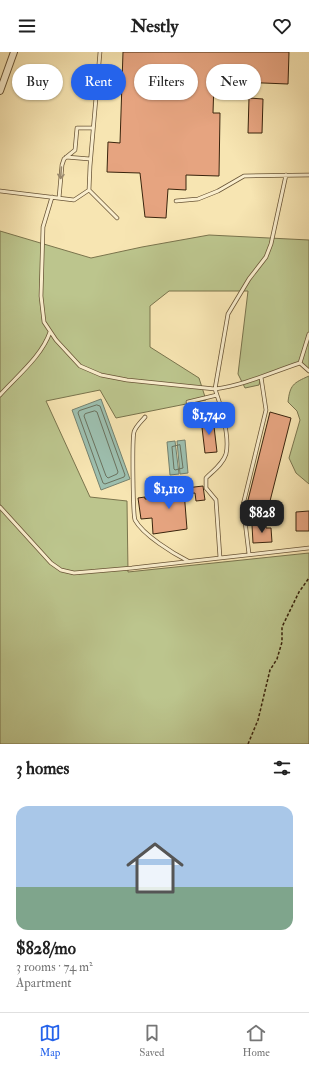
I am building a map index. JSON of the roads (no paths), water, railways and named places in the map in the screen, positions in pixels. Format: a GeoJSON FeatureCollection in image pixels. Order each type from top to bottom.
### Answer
{"type":"FeatureCollection","features":[{"type":"Feature","properties":{"kind":"street"},"geometry":{"type":"LineString","coordinates":[[0,92],[14,52]]}},
{"type":"Feature","properties":{"kind":"lane"},"geometry":{"type":"LineString","coordinates":[[100,52],[90,159],[89,190],[117,218]]}},
{"type":"Feature","properties":{"kind":"lane"},"geometry":{"type":"LineString","coordinates":[[60,198],[62,165],[66,157],[75,150],[76,128],[93,128]]}},
{"type":"Feature","properties":{"kind":"lane"},"geometry":{"type":"LineString","coordinates":[[66,157],[90,159]]}},
{"type":"Feature","properties":{"kind":"lane"},"geometry":{"type":"LineString","coordinates":[[220,558],[216,500],[206,488],[206,478],[222,462],[226,454],[226,435],[215,389],[228,314],[249,279],[266,257],[271,244],[286,175]]}},
{"type":"Feature","properties":{"kind":"lane"},"geometry":{"type":"LineString","coordinates":[[176,201],[198,199],[218,191],[244,176],[309,175]]}},
{"type":"Feature","properties":{"kind":"lane"},"geometry":{"type":"LineString","coordinates":[[0,191],[74,200],[89,190]]}},
{"type":"Feature","properties":{"kind":"lane"},"geometry":{"type":"LineString","coordinates":[[52,197],[43,227],[41,296],[44,322],[56,340],[80,366],[101,375],[127,380],[215,389],[225,388],[261,377],[300,363]]}},
{"type":"Feature","properties":{"kind":"lane"},"geometry":{"type":"LineString","coordinates":[[0,395],[37,355],[48,339],[50,332]]}},
{"type":"Feature","properties":{"kind":"lane"},"geometry":{"type":"LineString","coordinates":[[300,363],[309,334]]}},
{"type":"Feature","properties":{"kind":"lane"},"geometry":{"type":"LineString","coordinates":[[300,363],[309,371]]}},
{"type":"Feature","properties":{"kind":"lane"},"geometry":{"type":"LineString","coordinates":[[249,554],[243,505],[266,410],[261,377]]}},
{"type":"Feature","properties":{"kind":"lane"},"geometry":{"type":"LineString","coordinates":[[188,402],[217,395]]}},
{"type":"Feature","properties":{"kind":"lane"},"geometry":{"type":"LineString","coordinates":[[145,418],[139,423],[134,431],[133,514],[135,521],[156,540],[172,552],[188,561]]}},
{"type":"Feature","properties":{"kind":"lane"},"geometry":{"type":"LineString","coordinates":[[0,507],[51,563],[61,570],[74,573],[309,548]]}},
{"type":"Feature","properties":{"kind":"water"},"geometry":{"type":"Polygon","coordinates":[[[101,399],[130,479],[101,490],[72,410],[101,399]]]}},
{"type":"Feature","properties":{"kind":"water"},"geometry":{"type":"Polygon","coordinates":[[[185,440],[188,473],[180,474],[177,441],[185,440]]]}},
{"type":"Feature","properties":{"kind":"water"},"geometry":{"type":"Polygon","coordinates":[[[175,441],[179,474],[170,475],[167,442],[175,441]]]}}]}
